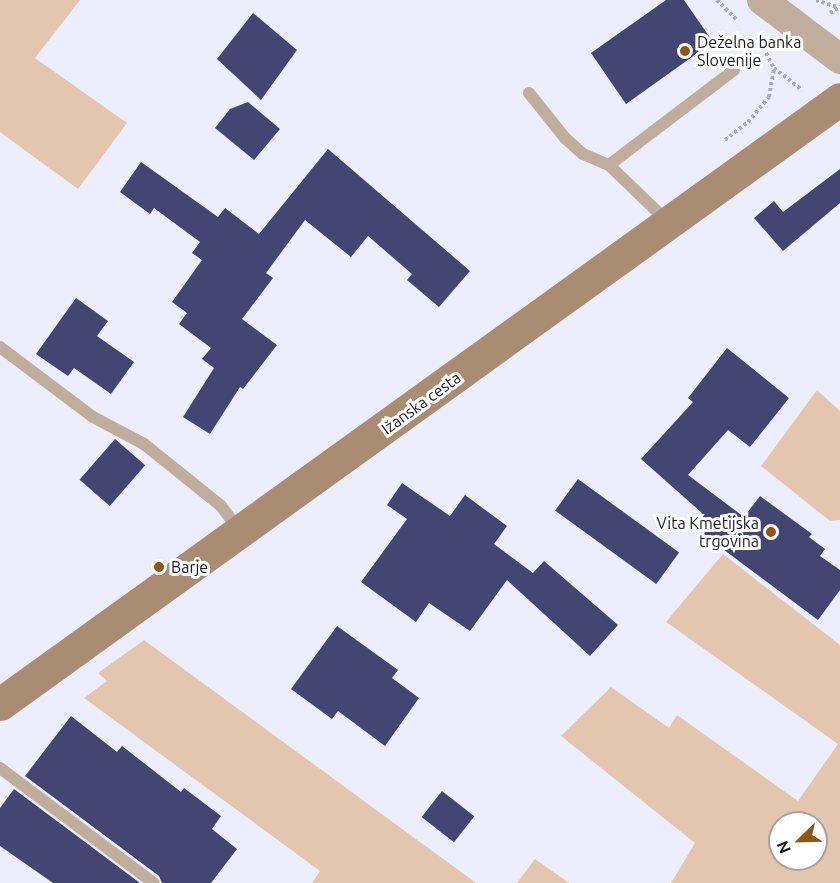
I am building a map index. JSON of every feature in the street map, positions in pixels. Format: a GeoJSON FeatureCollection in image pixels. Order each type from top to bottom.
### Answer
{"type":"FeatureCollection","features":[{"type":"Feature","properties":{"kind":"main road","name":"Ižanska cesta"},"geometry":{"type":"LineString","coordinates":[[0,704],[670,224],[840,99]]}},
{"type":"Feature","properties":{"kind":"street"},"geometry":{"type":"LineString","coordinates":[[762,0],[840,59]]}},
{"type":"Feature","properties":{"kind":"lane"},"geometry":{"type":"LineString","coordinates":[[609,165],[734,70]]}},
{"type":"Feature","properties":{"kind":"lane"},"geometry":{"type":"LineString","coordinates":[[529,93],[565,138],[583,154],[609,165],[670,224]]}},
{"type":"Feature","properties":{"kind":"lane"},"geometry":{"type":"LineString","coordinates":[[0,347],[93,417],[144,444],[221,506],[240,532]]}},
{"type":"Feature","properties":{"kind":"lane"},"geometry":{"type":"LineString","coordinates":[[0,768],[154,883]]}},
{"type":"Feature","properties":{"kind":"path"},"geometry":{"type":"LineString","coordinates":[[816,0],[839,7]]}},
{"type":"Feature","properties":{"kind":"path"},"geometry":{"type":"LineString","coordinates":[[827,16],[839,7]]}},
{"type":"Feature","properties":{"kind":"path"},"geometry":{"type":"LineString","coordinates":[[771,57],[774,68],[787,77]]}},
{"type":"Feature","properties":{"kind":"shaded area"},"geometry":{"type":"Polygon","coordinates":[[[0,0],[80,0],[35,58],[127,123],[78,189],[0,132],[0,0]]]}},
{"type":"Feature","properties":{"kind":"shaded area"},"geometry":{"type":"Polygon","coordinates":[[[817,390],[840,411],[840,520],[830,521],[761,466],[817,390]]]}},
{"type":"Feature","properties":{"kind":"shaded area"},"geometry":{"type":"Polygon","coordinates":[[[723,554],[840,645],[840,883],[671,883],[695,843],[561,736],[611,687],[669,728],[677,715],[798,801],[838,744],[666,622],[723,554]]]}},
{"type":"Feature","properties":{"kind":"shaded area"},"geometry":{"type":"Polygon","coordinates":[[[144,640],[476,883],[312,883],[320,871],[84,698],[107,681],[98,673],[144,640]]]}},
{"type":"Feature","properties":{"kind":"shaded area"},"geometry":{"type":"Polygon","coordinates":[[[535,859],[569,883],[517,883],[535,859]]]}},
{"type":"Feature","properties":{"kind":"building"},"geometry":{"type":"Polygon","coordinates":[[[666,0],[684,0],[713,42],[626,104],[591,53],[666,0]]]}},
{"type":"Feature","properties":{"kind":"building"},"geometry":{"type":"Polygon","coordinates":[[[253,13],[297,50],[261,100],[217,59],[253,13]]]}},
{"type":"Feature","properties":{"kind":"building"},"geometry":{"type":"Polygon","coordinates":[[[248,102],[280,129],[254,160],[215,128],[230,109],[248,102]]]}},
{"type":"Feature","properties":{"kind":"building"},"geometry":{"type":"Polygon","coordinates":[[[328,149],[470,271],[439,307],[407,280],[412,274],[368,236],[351,257],[305,220],[266,273],[273,278],[242,319],[277,345],[243,389],[240,387],[210,434],[183,417],[214,368],[202,359],[211,348],[179,324],[187,313],[172,302],[202,260],[192,253],[200,242],[154,208],[150,214],[120,192],[141,162],[218,217],[225,208],[259,234],[328,149]]]}},
{"type":"Feature","properties":{"kind":"building"},"geometry":{"type":"Polygon","coordinates":[[[840,169],[840,203],[783,251],[754,218],[774,201],[783,212],[840,169]]]}},
{"type":"Feature","properties":{"kind":"building"},"geometry":{"type":"Polygon","coordinates":[[[76,298],[108,321],[97,336],[134,362],[111,394],[74,368],[68,376],[36,354],[76,298]]]}},
{"type":"Feature","properties":{"kind":"building"},"geometry":{"type":"Polygon","coordinates":[[[727,348],[789,398],[750,447],[728,430],[688,475],[744,517],[760,496],[812,534],[809,537],[825,549],[820,556],[840,570],[840,590],[818,620],[692,526],[702,513],[641,459],[693,402],[688,398],[727,348]]]}},
{"type":"Feature","properties":{"kind":"building"},"geometry":{"type":"Polygon","coordinates":[[[115,439],[145,465],[110,506],[80,480],[115,439]]]}},
{"type":"Feature","properties":{"kind":"building"},"geometry":{"type":"Polygon","coordinates":[[[578,479],[679,552],[656,584],[555,511],[578,479]]]}},
{"type":"Feature","properties":{"kind":"building"},"geometry":{"type":"Polygon","coordinates":[[[402,483],[450,516],[465,495],[507,526],[494,544],[533,573],[544,561],[618,625],[590,656],[507,580],[470,631],[429,603],[416,622],[361,582],[407,519],[387,505],[402,483]]]}},
{"type":"Feature","properties":{"kind":"building"},"geometry":{"type":"Polygon","coordinates":[[[337,626],[398,670],[392,678],[419,698],[385,746],[338,711],[332,719],[291,689],[337,626]]]}},
{"type":"Feature","properties":{"kind":"building"},"geometry":{"type":"Polygon","coordinates":[[[71,716],[117,752],[122,746],[181,792],[184,788],[221,816],[212,829],[237,849],[211,883],[162,883],[159,876],[25,776],[71,716]]]}},
{"type":"Feature","properties":{"kind":"building"},"geometry":{"type":"Polygon","coordinates":[[[14,789],[140,883],[53,883],[0,846],[0,808],[14,789]]]}},
{"type":"Feature","properties":{"kind":"building"},"geometry":{"type":"Polygon","coordinates":[[[442,791],[474,816],[454,842],[422,817],[442,791]]]}},
{"type":"Feature","properties":{"kind":"place","name":"Deželna banka Slovenije"},"geometry":{"type":"Point","coordinates":[685,51]}},
{"type":"Feature","properties":{"kind":"place","name":"Vita Kmetijska trgovina"},"geometry":{"type":"Point","coordinates":[771,532]}},
{"type":"Feature","properties":{"kind":"place","name":"Barje"},"geometry":{"type":"Point","coordinates":[159,567]}}]}
